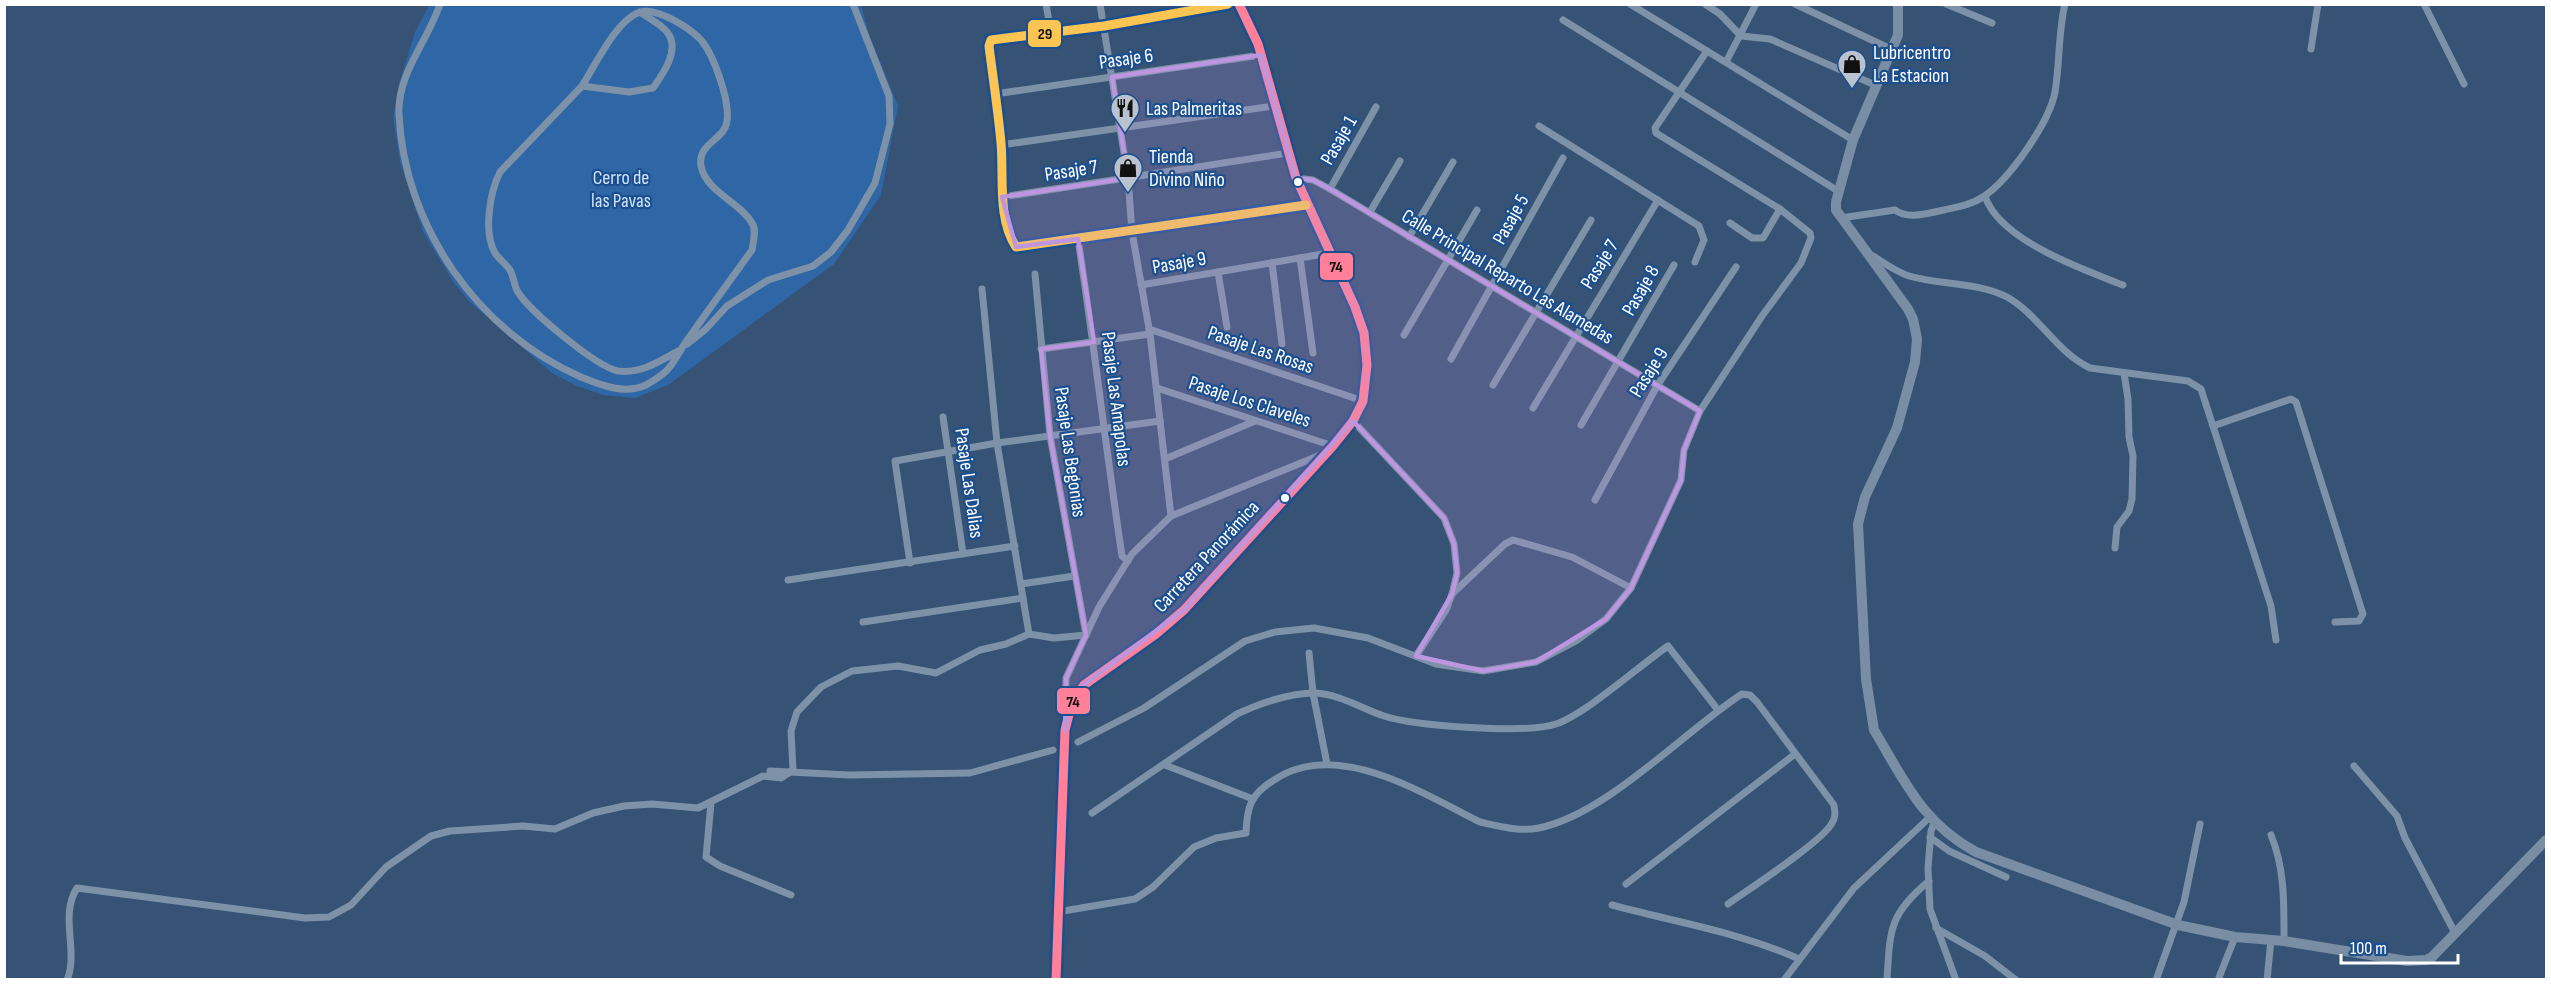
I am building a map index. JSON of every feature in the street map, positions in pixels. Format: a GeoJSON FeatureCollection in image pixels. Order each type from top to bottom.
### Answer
{"type":"FeatureCollection","features":[{"type":"Feature","properties":{"kind":"street"},"geometry":{"type":"LineString","coordinates":[[440,4],[434,24],[408,70],[399,112],[405,160],[418,210],[443,257],[484,310],[518,339],[559,367],[602,386],[617,389],[644,386],[668,369],[680,350],[752,250],[753,224],[706,178],[701,166],[705,146],[723,131],[728,122],[725,97],[718,75],[701,40],[669,17],[656,12],[640,12],[615,32],[582,86],[500,172],[493,186],[490,217],[495,252],[511,272],[518,292],[545,320],[606,367],[619,371],[647,368],[680,350],[705,330],[727,306],[768,280],[813,266],[831,252],[848,230],[875,183],[890,124],[889,96],[853,4]]}},
{"type":"Feature","properties":{"kind":"street"},"geometry":{"type":"LineString","coordinates":[[1046,4],[1051,33]]}},
{"type":"Feature","properties":{"kind":"street"},"geometry":{"type":"LineString","coordinates":[[1100,4],[1113,77],[1128,178],[1132,232],[1157,387],[1171,516]]}},
{"type":"Feature","properties":{"kind":"street"},"geometry":{"type":"LineString","coordinates":[[1228,4],[1104,26],[991,40],[989,46],[1001,145],[1002,197],[1011,238],[1016,247],[1306,205]]}},
{"type":"Feature","properties":{"kind":"street","name":"Carretera Panorámica"},"geometry":{"type":"LineString","coordinates":[[1056,980],[1065,730],[1072,703],[1084,685],[1156,634],[1184,610],[1323,454],[1333,446],[1353,421],[1363,400],[1367,365],[1364,333],[1355,307],[1306,205],[1288,153],[1261,55],[1239,4]]}},
{"type":"Feature","properties":{"kind":"street"},"geometry":{"type":"LineString","coordinates":[[1630,4],[1853,140]]}},
{"type":"Feature","properties":{"kind":"street"},"geometry":{"type":"LineString","coordinates":[[1705,4],[1720,14],[1741,36],[1770,39],[1875,85]]}},
{"type":"Feature","properties":{"kind":"street"},"geometry":{"type":"LineString","coordinates":[[1726,62],[1755,4]]}},
{"type":"Feature","properties":{"kind":"street"},"geometry":{"type":"LineString","coordinates":[[1795,4],[1893,50]]}},
{"type":"Feature","properties":{"kind":"street"},"geometry":{"type":"LineString","coordinates":[[1946,4],[1992,22]]}},
{"type":"Feature","properties":{"kind":"street"},"geometry":{"type":"LineString","coordinates":[[1841,218],[1895,210],[1901,215],[1923,214],[1969,204],[1985,196],[2030,147],[2044,121],[2055,93],[2058,41],[2065,4]]}},
{"type":"Feature","properties":{"kind":"street"},"geometry":{"type":"LineString","coordinates":[[2311,49],[2319,4]]}},
{"type":"Feature","properties":{"kind":"street"},"geometry":{"type":"LineString","coordinates":[[2424,4],[2464,84]]}},
{"type":"Feature","properties":{"kind":"street"},"geometry":{"type":"LineString","coordinates":[[1897,5],[1900,21],[1893,50],[1875,85],[1853,140],[1838,191],[1836,210],[1908,309],[1914,319],[1917,339],[1915,362],[1897,428],[1860,512],[1858,524],[1866,680],[1875,730],[1917,803],[1932,821],[1960,844],[1976,852],[2178,925],[2235,937],[2284,941],[2371,956],[2418,961],[2432,957],[2547,840]]}},
{"type":"Feature","properties":{"kind":"street"},"geometry":{"type":"LineString","coordinates":[[582,86],[629,92],[653,88],[671,57],[670,40],[668,32],[640,12]]}},
{"type":"Feature","properties":{"kind":"street"},"geometry":{"type":"LineString","coordinates":[[1563,20],[1838,191]]}},
{"type":"Feature","properties":{"kind":"street"},"geometry":{"type":"LineString","coordinates":[[1078,742],[1144,708],[1245,641],[1275,632],[1314,628],[1368,638],[1436,664],[1483,671],[1536,662],[1576,641],[1606,619],[1630,588],[1681,480],[1684,450],[1700,411],[1762,316],[1801,263],[1811,238],[1810,233],[1780,209],[1659,137],[1655,129],[1707,51]]}},
{"type":"Feature","properties":{"kind":"street","name":"Pasaje 6"},"geometry":{"type":"LineString","coordinates":[[995,94],[1261,55]]}},
{"type":"Feature","properties":{"kind":"street"},"geometry":{"type":"LineString","coordinates":[[1001,145],[1274,106]]}},
{"type":"Feature","properties":{"kind":"street","name":"Pasaje 1"},"geometry":{"type":"LineString","coordinates":[[1329,189],[1376,107]]}},
{"type":"Feature","properties":{"kind":"street"},"geometry":{"type":"LineString","coordinates":[[1539,126],[1699,226],[1704,240],[1695,262]]}},
{"type":"Feature","properties":{"kind":"street","name":"Pasaje 7"},"geometry":{"type":"LineString","coordinates":[[1002,197],[1288,153]]}},
{"type":"Feature","properties":{"kind":"street","name":"Pasaje 5"},"geometry":{"type":"LineString","coordinates":[[1451,359],[1563,158]]}},
{"type":"Feature","properties":{"kind":"street"},"geometry":{"type":"LineString","coordinates":[[1370,212],[1400,161]]}},
{"type":"Feature","properties":{"kind":"street"},"geometry":{"type":"LineString","coordinates":[[1409,237],[1453,162]]}},
{"type":"Feature","properties":{"kind":"street","name":"Calle Principal Reparto Las Alamedas"},"geometry":{"type":"LineString","coordinates":[[1296,178],[1313,180],[1370,212],[1700,411]]}},
{"type":"Feature","properties":{"kind":"street"},"geometry":{"type":"LineString","coordinates":[[1985,196],[1989,209],[2008,228],[2075,267],[2123,285]]}},
{"type":"Feature","properties":{"kind":"street","name":"Pasaje 7"},"geometry":{"type":"LineString","coordinates":[[1533,408],[1658,200]]}},
{"type":"Feature","properties":{"kind":"street"},"geometry":{"type":"LineString","coordinates":[[1730,222],[1752,238],[1763,238],[1780,209]]}},
{"type":"Feature","properties":{"kind":"street"},"geometry":{"type":"LineString","coordinates":[[1404,334],[1477,210]]}},
{"type":"Feature","properties":{"kind":"street"},"geometry":{"type":"LineString","coordinates":[[1493,386],[1591,220]]}},
{"type":"Feature","properties":{"kind":"street","name":"Pasaje Las Amapolas"},"geometry":{"type":"LineString","coordinates":[[1078,239],[1094,342],[1102,429],[1122,556],[1128,561]]}},
{"type":"Feature","properties":{"kind":"street","name":"Pasaje 9"},"geometry":{"type":"LineString","coordinates":[[1141,285],[1329,253]]}},
{"type":"Feature","properties":{"kind":"street"},"geometry":{"type":"LineString","coordinates":[[1868,254],[1906,276],[2001,295],[2026,313],[2077,362],[2090,368],[2194,384],[2201,389],[2271,606],[2276,640]]}},
{"type":"Feature","properties":{"kind":"street"},"geometry":{"type":"LineString","coordinates":[[1300,258],[1313,353]]}},
{"type":"Feature","properties":{"kind":"street"},"geometry":{"type":"LineString","coordinates":[[1272,263],[1282,344]]}},
{"type":"Feature","properties":{"kind":"street","name":"Pasaje 8"},"geometry":{"type":"LineString","coordinates":[[1581,425],[1674,265]]}},
{"type":"Feature","properties":{"kind":"street","name":"Pasaje 9"},"geometry":{"type":"LineString","coordinates":[[1595,500],[1657,386],[1736,267]]}},
{"type":"Feature","properties":{"kind":"street"},"geometry":{"type":"LineString","coordinates":[[1218,272],[1227,327]]}},
{"type":"Feature","properties":{"kind":"street","name":"Pasaje Las Begonias"},"geometry":{"type":"LineString","coordinates":[[1035,274],[1050,436],[1086,635]]}},
{"type":"Feature","properties":{"kind":"street"},"geometry":{"type":"LineString","coordinates":[[982,289],[997,443],[1029,634]]}},
{"type":"Feature","properties":{"kind":"street"},"geometry":{"type":"LineString","coordinates":[[1041,349],[1149,332]]}},
{"type":"Feature","properties":{"kind":"street","name":"Pasaje Las Rosas"},"geometry":{"type":"LineString","coordinates":[[1149,332],[1363,400]]}},
{"type":"Feature","properties":{"kind":"street"},"geometry":{"type":"LineString","coordinates":[[2115,548],[2117,527],[2128,511],[2132,499],[2133,456],[2128,437],[2128,399],[2124,373]]}},
{"type":"Feature","properties":{"kind":"street","name":"Pasaje Los Claveles"},"geometry":{"type":"LineString","coordinates":[[1157,387],[1333,446]]}},
{"type":"Feature","properties":{"kind":"street"},"geometry":{"type":"LineString","coordinates":[[2213,426],[2291,399],[2296,402],[2363,614],[2360,621],[2335,622]]}},
{"type":"Feature","properties":{"kind":"street","name":"Pasaje Las Dalias"},"geometry":{"type":"LineString","coordinates":[[944,417],[947,453],[963,554]]}},
{"type":"Feature","properties":{"kind":"street"},"geometry":{"type":"LineString","coordinates":[[910,562],[895,461],[997,443],[1160,421]]}},
{"type":"Feature","properties":{"kind":"street"},"geometry":{"type":"LineString","coordinates":[[1165,459],[1255,421]]}},
{"type":"Feature","properties":{"kind":"street"},"geometry":{"type":"LineString","coordinates":[[1353,421],[1444,518],[1454,544],[1457,573],[1452,594],[1446,610],[1416,656]]}},
{"type":"Feature","properties":{"kind":"street"},"geometry":{"type":"LineString","coordinates":[[1065,730],[1066,678],[1099,607],[1128,561],[1171,516],[1323,454]]}},
{"type":"Feature","properties":{"kind":"street"},"geometry":{"type":"LineString","coordinates":[[1452,594],[1504,544],[1513,540],[1572,557],[1630,588]]}},
{"type":"Feature","properties":{"kind":"street"},"geometry":{"type":"LineString","coordinates":[[788,580],[1015,546]]}},
{"type":"Feature","properties":{"kind":"street"},"geometry":{"type":"LineString","coordinates":[[1021,584],[1074,576]]}},
{"type":"Feature","properties":{"kind":"street"},"geometry":{"type":"LineString","coordinates":[[863,622],[1023,598]]}},
{"type":"Feature","properties":{"kind":"street"},"geometry":{"type":"LineString","coordinates":[[793,770],[790,754],[791,731],[797,712],[821,687],[852,671],[898,666],[936,673],[980,650],[1006,644],[1029,634],[1054,638],[1086,635]]}},
{"type":"Feature","properties":{"kind":"street"},"geometry":{"type":"LineString","coordinates":[[1092,813],[1237,714],[1258,705],[1313,693],[1420,724],[1502,727],[1556,724],[1582,709],[1668,646],[1718,710]]}},
{"type":"Feature","properties":{"kind":"street"},"geometry":{"type":"LineString","coordinates":[[1309,653],[1313,693],[1327,764]]}},
{"type":"Feature","properties":{"kind":"street"},"geometry":{"type":"LineString","coordinates":[[1057,912],[1135,899],[1153,887],[1194,847],[1216,838],[1245,833],[1247,808],[1266,784],[1286,771],[1327,764],[1361,769],[1387,777],[1480,822],[1517,828],[1537,828],[1572,818],[1603,798],[1742,694],[1750,695],[1795,754],[1833,805],[1835,816],[1831,826],[1812,842],[1728,904]]}},
{"type":"Feature","properties":{"kind":"street"},"geometry":{"type":"LineString","coordinates":[[770,771],[793,770],[849,775],[970,774],[1053,750]]}},
{"type":"Feature","properties":{"kind":"street"},"geometry":{"type":"LineString","coordinates":[[1626,884],[1795,754]]}},
{"type":"Feature","properties":{"kind":"street"},"geometry":{"type":"LineString","coordinates":[[1165,765],[1253,799]]}},
{"type":"Feature","properties":{"kind":"street"},"geometry":{"type":"LineString","coordinates":[[2354,766],[2397,816],[2405,838],[2456,933]]}},
{"type":"Feature","properties":{"kind":"street"},"geometry":{"type":"LineString","coordinates":[[67,980],[72,968],[68,932],[72,896],[77,888],[305,918],[329,917],[351,905],[386,867],[430,836],[450,831],[523,826],[555,829],[592,813],[624,806],[652,804],[698,808],[763,776],[781,778],[793,770]]}},
{"type":"Feature","properties":{"kind":"street"},"geometry":{"type":"LineString","coordinates":[[711,803],[706,857],[720,866],[791,895]]}},
{"type":"Feature","properties":{"kind":"street"},"geometry":{"type":"LineString","coordinates":[[1932,821],[1930,909],[1956,980]]}},
{"type":"Feature","properties":{"kind":"street"},"geometry":{"type":"LineString","coordinates":[[1784,980],[1854,888],[1932,821]]}},
{"type":"Feature","properties":{"kind":"street"},"geometry":{"type":"LineString","coordinates":[[2156,980],[2178,925],[2200,824]]}},
{"type":"Feature","properties":{"kind":"street"},"geometry":{"type":"LineString","coordinates":[[2271,835],[2280,857],[2284,894],[2284,941]]}},
{"type":"Feature","properties":{"kind":"street"},"geometry":{"type":"LineString","coordinates":[[1930,837],[1949,851],[2006,877]]}},
{"type":"Feature","properties":{"kind":"street"},"geometry":{"type":"LineString","coordinates":[[1887,980],[1890,934],[1898,911],[1911,895],[1929,881]]}},
{"type":"Feature","properties":{"kind":"street"},"geometry":{"type":"LineString","coordinates":[[1612,905],[1726,932],[1764,943],[1799,959]]}},
{"type":"Feature","properties":{"kind":"street"},"geometry":{"type":"LineString","coordinates":[[1936,928],[1985,956],[2016,980]]}},
{"type":"Feature","properties":{"kind":"street"},"geometry":{"type":"LineString","coordinates":[[2218,980],[2235,937]]}},
{"type":"Feature","properties":{"kind":"street"},"geometry":{"type":"LineString","coordinates":[[2267,980],[2271,940]]}},
{"type":"Feature","properties":{"kind":"highlighted area"},"geometry":{"type":"Polygon","coordinates":[[[1261,55],[1296,178],[1313,180],[1330,189],[1700,411],[1684,450],[1681,480],[1631,588],[1606,619],[1536,662],[1483,671],[1416,656],[1452,594],[1457,573],[1454,544],[1444,518],[1353,421],[1184,610],[1084,685],[1072,703],[1065,730],[1066,678],[1086,635],[1050,436],[1041,349],[1094,342],[1078,239],[1016,247],[1002,197],[1128,178],[1112,77],[1261,55]]]}},
{"type":"Feature","properties":{"kind":"green space","name":"Cerro de las Pavas"},"geometry":{"type":"Polygon","coordinates":[[[430,4],[861,5],[869,34],[898,106],[881,195],[834,264],[668,385],[635,398],[603,395],[577,386],[552,373],[470,302],[454,283],[423,232],[400,162],[393,117],[399,84],[415,32],[430,4]]]}},
{"type":"Feature","properties":{"kind":"transit line","name":"29"},"geometry":{"type":"LineString","coordinates":[[1228,4],[1104,26],[991,40],[989,46],[1001,143],[1002,196],[1010,236],[1016,247],[1306,205]]}},
{"type":"Feature","properties":{"kind":"transit line","name":"74"},"geometry":{"type":"LineString","coordinates":[[1056,980],[1065,730],[1072,703],[1084,685],[1156,634],[1184,610],[1333,446],[1353,421],[1363,401],[1367,365],[1364,333],[1355,307],[1296,178],[1258,44],[1239,4]]}},
{"type":"Feature","properties":{"kind":"place","name":"Lubricentro La Estacion"},"geometry":{"type":"Point","coordinates":[1852,90]}},
{"type":"Feature","properties":{"kind":"place","name":"Las Palmeritas"},"geometry":{"type":"Point","coordinates":[1125,134]}},
{"type":"Feature","properties":{"kind":"place","name":"Tienda Divino Niño"},"geometry":{"type":"Point","coordinates":[1128,194]}}]}
